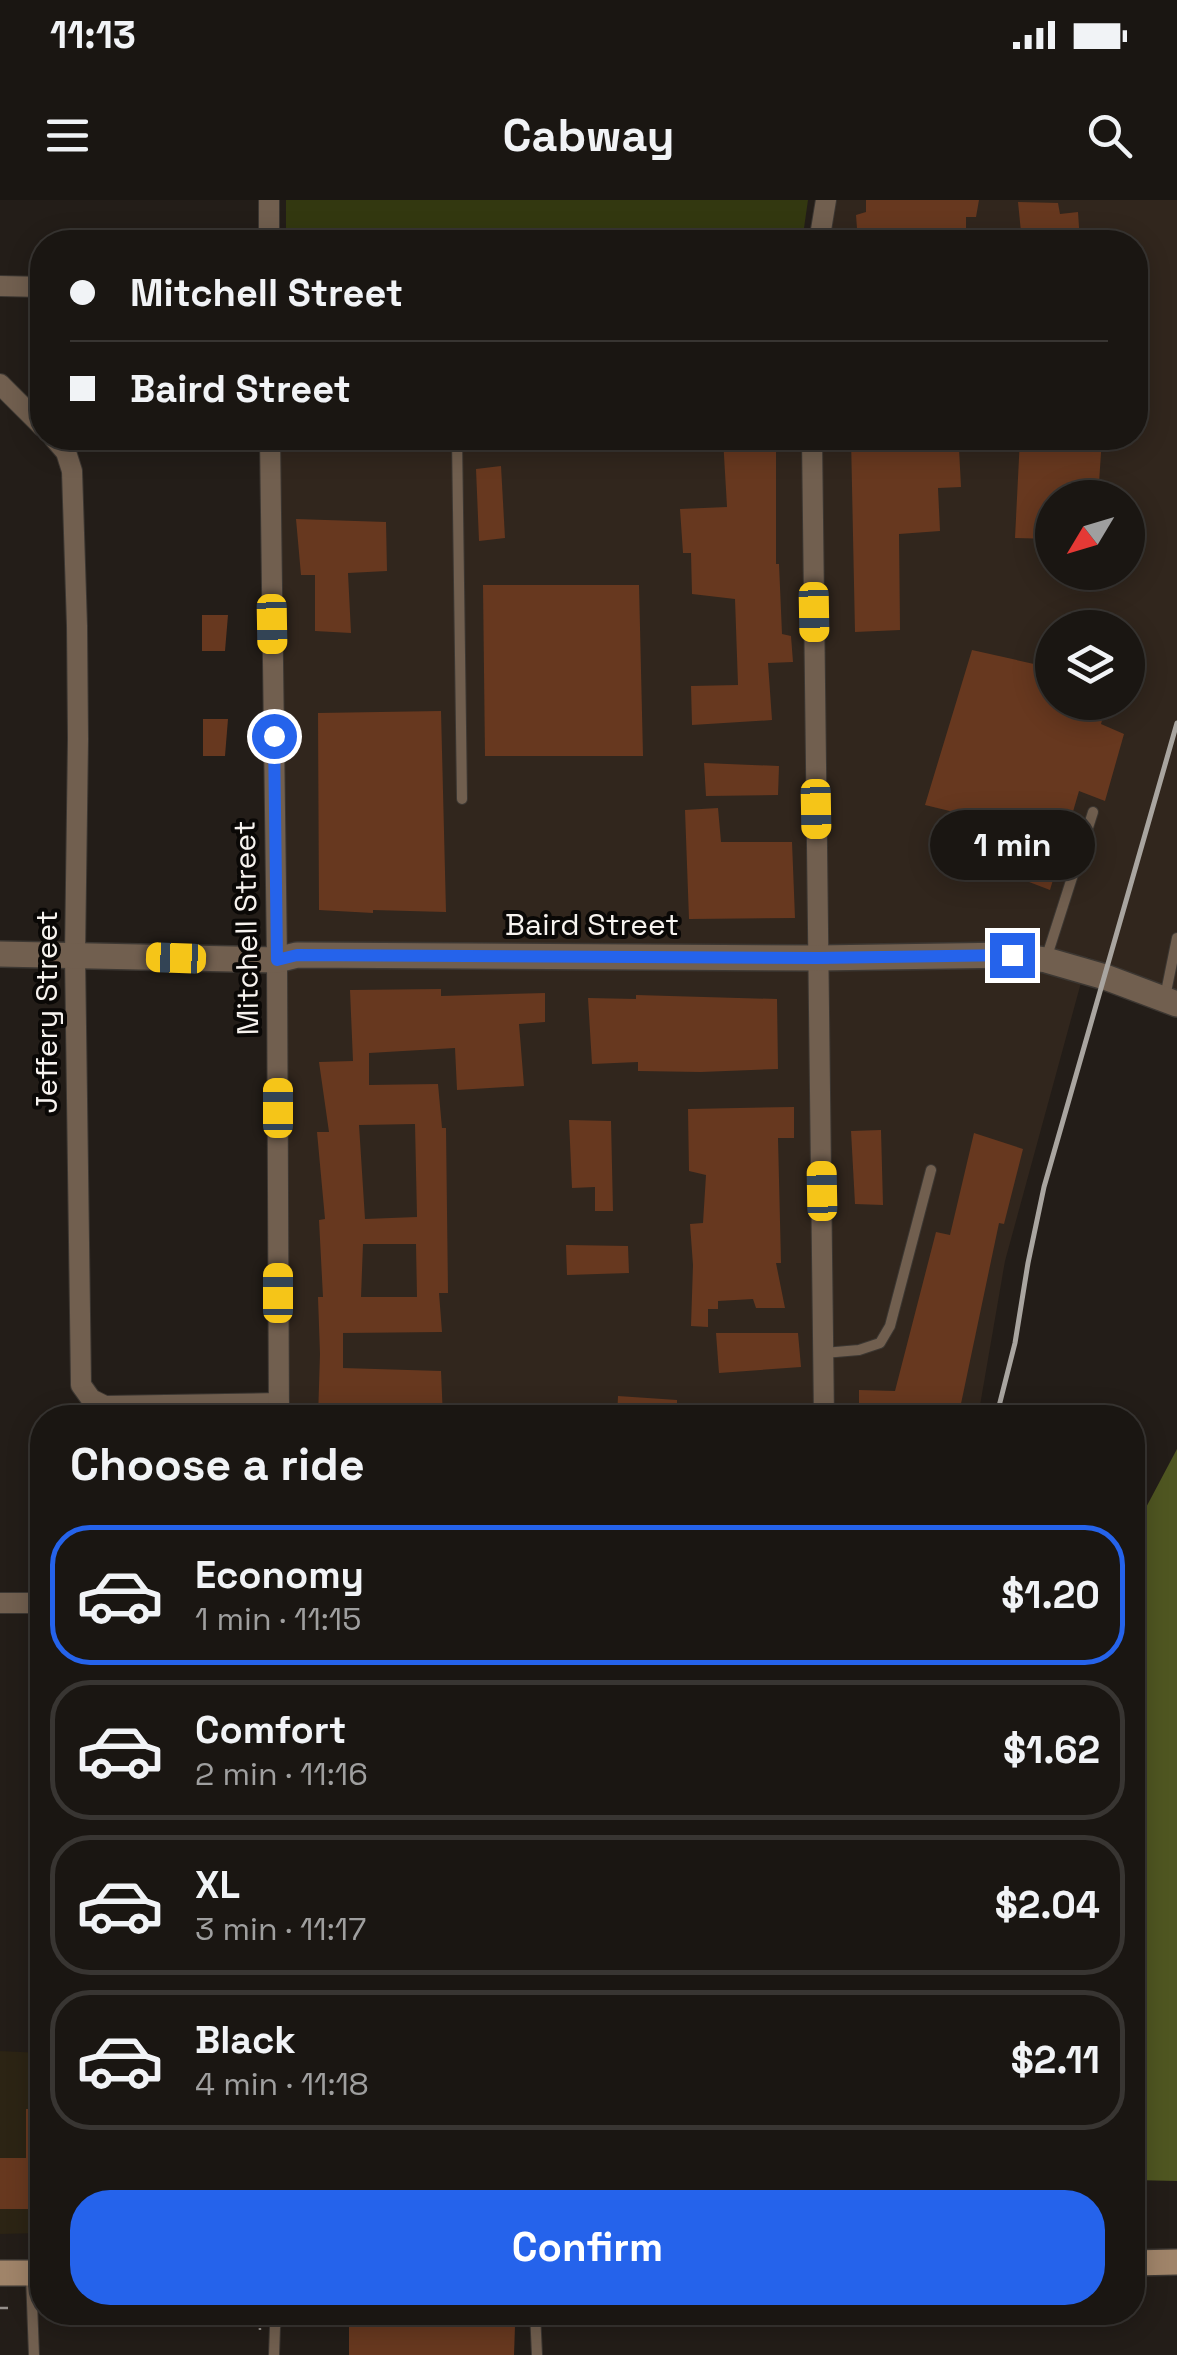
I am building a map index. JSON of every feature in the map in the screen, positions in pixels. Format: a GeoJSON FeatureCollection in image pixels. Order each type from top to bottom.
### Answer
{"type":"FeatureCollection","features":[{"type":"Feature","properties":{"kind":"main road"},"geometry":{"type":"LineString","coordinates":[[1145,2263],[1177,2262]]}},
{"type":"Feature","properties":{"kind":"main road"},"geometry":{"type":"LineString","coordinates":[[0,2273],[30,2273]]}},
{"type":"Feature","properties":{"kind":"street"},"geometry":{"type":"LineString","coordinates":[[268,230],[269,200]]}},
{"type":"Feature","properties":{"kind":"street"},"geometry":{"type":"LineString","coordinates":[[821,230],[826,200]]}},
{"type":"Feature","properties":{"kind":"street"},"geometry":{"type":"LineString","coordinates":[[0,286],[30,287]]}},
{"type":"Feature","properties":{"kind":"street"},"geometry":{"type":"LineString","coordinates":[[0,384],[30,414]]}},
{"type":"Feature","properties":{"kind":"street","name":"Jeffery Street"},"geometry":{"type":"LineString","coordinates":[[64,450],[72,471],[78,720],[75,955],[79,1354],[82,1389],[103,1405]]}},
{"type":"Feature","properties":{"kind":"street","name":"Mitchell Street"},"geometry":{"type":"LineString","coordinates":[[270,450],[279,1405]]}},
{"type":"Feature","properties":{"kind":"street"},"geometry":{"type":"LineString","coordinates":[[812,450],[824,1405]]}},
{"type":"Feature","properties":{"kind":"street","name":"Baird Street"},"geometry":{"type":"LineString","coordinates":[[0,954],[277,960],[297,955],[818,958],[984,954],[1046,960],[1171,1001]]}},
{"type":"Feature","properties":{"kind":"street"},"geometry":{"type":"LineString","coordinates":[[0,1603],[30,1602]]}},
{"type":"Feature","properties":{"kind":"lane"},"geometry":{"type":"LineString","coordinates":[[457,450],[462,799]]}},
{"type":"Feature","properties":{"kind":"lane"},"geometry":{"type":"LineString","coordinates":[[1046,960],[1093,812]]}},
{"type":"Feature","properties":{"kind":"lane"},"geometry":{"type":"LineString","coordinates":[[1171,1001],[1177,938]]}},
{"type":"Feature","properties":{"kind":"lane"},"geometry":{"type":"LineString","coordinates":[[824,1353],[880,1344],[890,1326],[931,1170]]}},
{"type":"Feature","properties":{"kind":"lane"},"geometry":{"type":"LineString","coordinates":[[34,2355],[35,2325]]}},
{"type":"Feature","properties":{"kind":"lane"},"geometry":{"type":"LineString","coordinates":[[274,2355],[276,2325]]}},
{"type":"Feature","properties":{"kind":"lane"},"geometry":{"type":"LineString","coordinates":[[536,2325],[537,2355]]}},
{"type":"Feature","properties":{"kind":"shaded area"},"geometry":{"type":"Polygon","coordinates":[[[832,200],[1177,200],[1177,995],[1088,957],[1005,1261],[980,1405],[285,1405],[270,450],[1148,450],[1148,230],[826,230],[832,200]]]}},
{"type":"Feature","properties":{"kind":"shaded area"},"geometry":{"type":"Polygon","coordinates":[[[0,2051],[30,2052],[30,2233],[0,2234],[0,2051]]]}},
{"type":"Feature","properties":{"kind":"green space"},"geometry":{"type":"Polygon","coordinates":[[[286,200],[808,200],[804,230],[286,230],[286,200]]]}},
{"type":"Feature","properties":{"kind":"green space"},"geometry":{"type":"Polygon","coordinates":[[[1177,1449],[1177,2181],[1145,2180],[1145,1509],[1177,1449]]]}},
{"type":"Feature","properties":{"kind":"building"},"geometry":{"type":"Polygon","coordinates":[[[866,200],[979,200],[976,217],[966,217],[966,230],[857,230],[856,215],[866,212],[866,200]]]}},
{"type":"Feature","properties":{"kind":"building"},"geometry":{"type":"Polygon","coordinates":[[[1018,202],[1058,203],[1060,214],[1078,212],[1079,230],[1021,230],[1018,202]]]}},
{"type":"Feature","properties":{"kind":"building"},"geometry":{"type":"Polygon","coordinates":[[[724,450],[776,450],[776,564],[782,634],[791,636],[793,662],[768,663],[772,720],[692,725],[691,686],[738,685],[735,599],[692,594],[691,553],[683,553],[680,509],[727,507],[724,450]]]}},
{"type":"Feature","properties":{"kind":"building"},"geometry":{"type":"Polygon","coordinates":[[[851,450],[959,450],[961,487],[938,488],[940,531],[899,534],[900,630],[855,632],[851,450]]]}},
{"type":"Feature","properties":{"kind":"building"},"geometry":{"type":"Polygon","coordinates":[[[1019,450],[1101,450],[1099,480],[1035,480],[1035,539],[1015,538],[1019,450]]]}},
{"type":"Feature","properties":{"kind":"building"},"geometry":{"type":"Polygon","coordinates":[[[501,466],[505,538],[479,541],[476,469],[501,466]]]}},
{"type":"Feature","properties":{"kind":"building"},"geometry":{"type":"Polygon","coordinates":[[[296,519],[386,522],[387,571],[348,573],[351,633],[315,631],[315,575],[301,575],[296,519]]]}},
{"type":"Feature","properties":{"kind":"building"},"geometry":{"type":"Polygon","coordinates":[[[483,585],[639,585],[643,756],[485,756],[483,585]]]}},
{"type":"Feature","properties":{"kind":"building"},"geometry":{"type":"Polygon","coordinates":[[[202,615],[228,615],[225,651],[202,651],[202,615]]]}},
{"type":"Feature","properties":{"kind":"building"},"geometry":{"type":"Polygon","coordinates":[[[972,650],[1035,664],[1035,720],[1102,720],[1101,724],[1124,734],[1105,801],[1079,791],[1050,890],[1011,875],[1017,846],[958,831],[962,814],[925,805],[972,650]]]}},
{"type":"Feature","properties":{"kind":"building"},"geometry":{"type":"Polygon","coordinates":[[[441,711],[446,912],[319,910],[318,713],[441,711]]]}},
{"type":"Feature","properties":{"kind":"building"},"geometry":{"type":"Polygon","coordinates":[[[203,719],[228,719],[225,756],[203,756],[203,719]]]}},
{"type":"Feature","properties":{"kind":"building"},"geometry":{"type":"Polygon","coordinates":[[[704,763],[779,766],[778,795],[706,796],[704,763]]]}},
{"type":"Feature","properties":{"kind":"building"},"geometry":{"type":"Polygon","coordinates":[[[718,808],[721,842],[792,842],[795,918],[689,919],[685,810],[718,808]]]}},
{"type":"Feature","properties":{"kind":"building"},"geometry":{"type":"Polygon","coordinates":[[[441,989],[441,996],[545,993],[545,1022],[519,1024],[524,1086],[457,1090],[455,1048],[369,1053],[369,1085],[438,1084],[442,1128],[446,1128],[448,1293],[439,1293],[442,1332],[343,1333],[343,1368],[441,1371],[442,1405],[318,1405],[318,1297],[323,1297],[319,1220],[325,1219],[317,1132],[329,1132],[319,1062],[353,1061],[350,990],[441,989]],[[415,1124],[359,1125],[365,1219],[417,1217],[415,1124]],[[363,1244],[361,1297],[417,1297],[416,1244],[363,1244]]]}},
{"type":"Feature","properties":{"kind":"building"},"geometry":{"type":"Polygon","coordinates":[[[636,995],[777,999],[778,1069],[638,1071],[638,1062],[592,1064],[588,998],[636,999],[636,995]]]}},
{"type":"Feature","properties":{"kind":"building"},"geometry":{"type":"Polygon","coordinates":[[[794,1107],[794,1138],[778,1138],[781,1263],[776,1263],[785,1308],[756,1308],[753,1299],[718,1301],[718,1309],[708,1309],[708,1327],[691,1326],[690,1224],[703,1223],[706,1175],[689,1171],[688,1109],[794,1107]]]}},
{"type":"Feature","properties":{"kind":"building"},"geometry":{"type":"Polygon","coordinates":[[[569,1120],[611,1121],[613,1211],[595,1211],[595,1187],[572,1188],[569,1120]]]}},
{"type":"Feature","properties":{"kind":"building"},"geometry":{"type":"Polygon","coordinates":[[[881,1130],[883,1205],[855,1204],[851,1131],[881,1130]]]}},
{"type":"Feature","properties":{"kind":"building"},"geometry":{"type":"Polygon","coordinates":[[[974,1133],[1023,1149],[1004,1224],[999,1223],[961,1405],[859,1405],[859,1390],[895,1391],[936,1232],[950,1235],[974,1133]]]}},
{"type":"Feature","properties":{"kind":"building"},"geometry":{"type":"Polygon","coordinates":[[[566,1245],[628,1246],[629,1273],[567,1275],[566,1245]]]}},
{"type":"Feature","properties":{"kind":"building"},"geometry":{"type":"Polygon","coordinates":[[[716,1333],[798,1333],[801,1367],[719,1373],[716,1333]]]}},
{"type":"Feature","properties":{"kind":"building"},"geometry":{"type":"Polygon","coordinates":[[[618,1396],[677,1400],[677,1405],[618,1405],[618,1396]]]}},
{"type":"Feature","properties":{"kind":"building"},"geometry":{"type":"Polygon","coordinates":[[[26,2109],[30,2109],[30,2209],[0,2209],[0,2158],[26,2158],[26,2109]]]}},
{"type":"Feature","properties":{"kind":"building"},"geometry":{"type":"Polygon","coordinates":[[[349,2326],[515,2326],[514,2355],[349,2355],[349,2326]]]}},
{"type":"Feature","properties":{"kind":"railway"},"geometry":{"type":"LineString","coordinates":[[999,1405],[1044,1187],[1177,723]]}},
{"type":"Feature","properties":{"kind":"route"},"geometry":{"type":"LineString","coordinates":[[274,736],[277,960],[297,955],[1012,955]]}}]}
